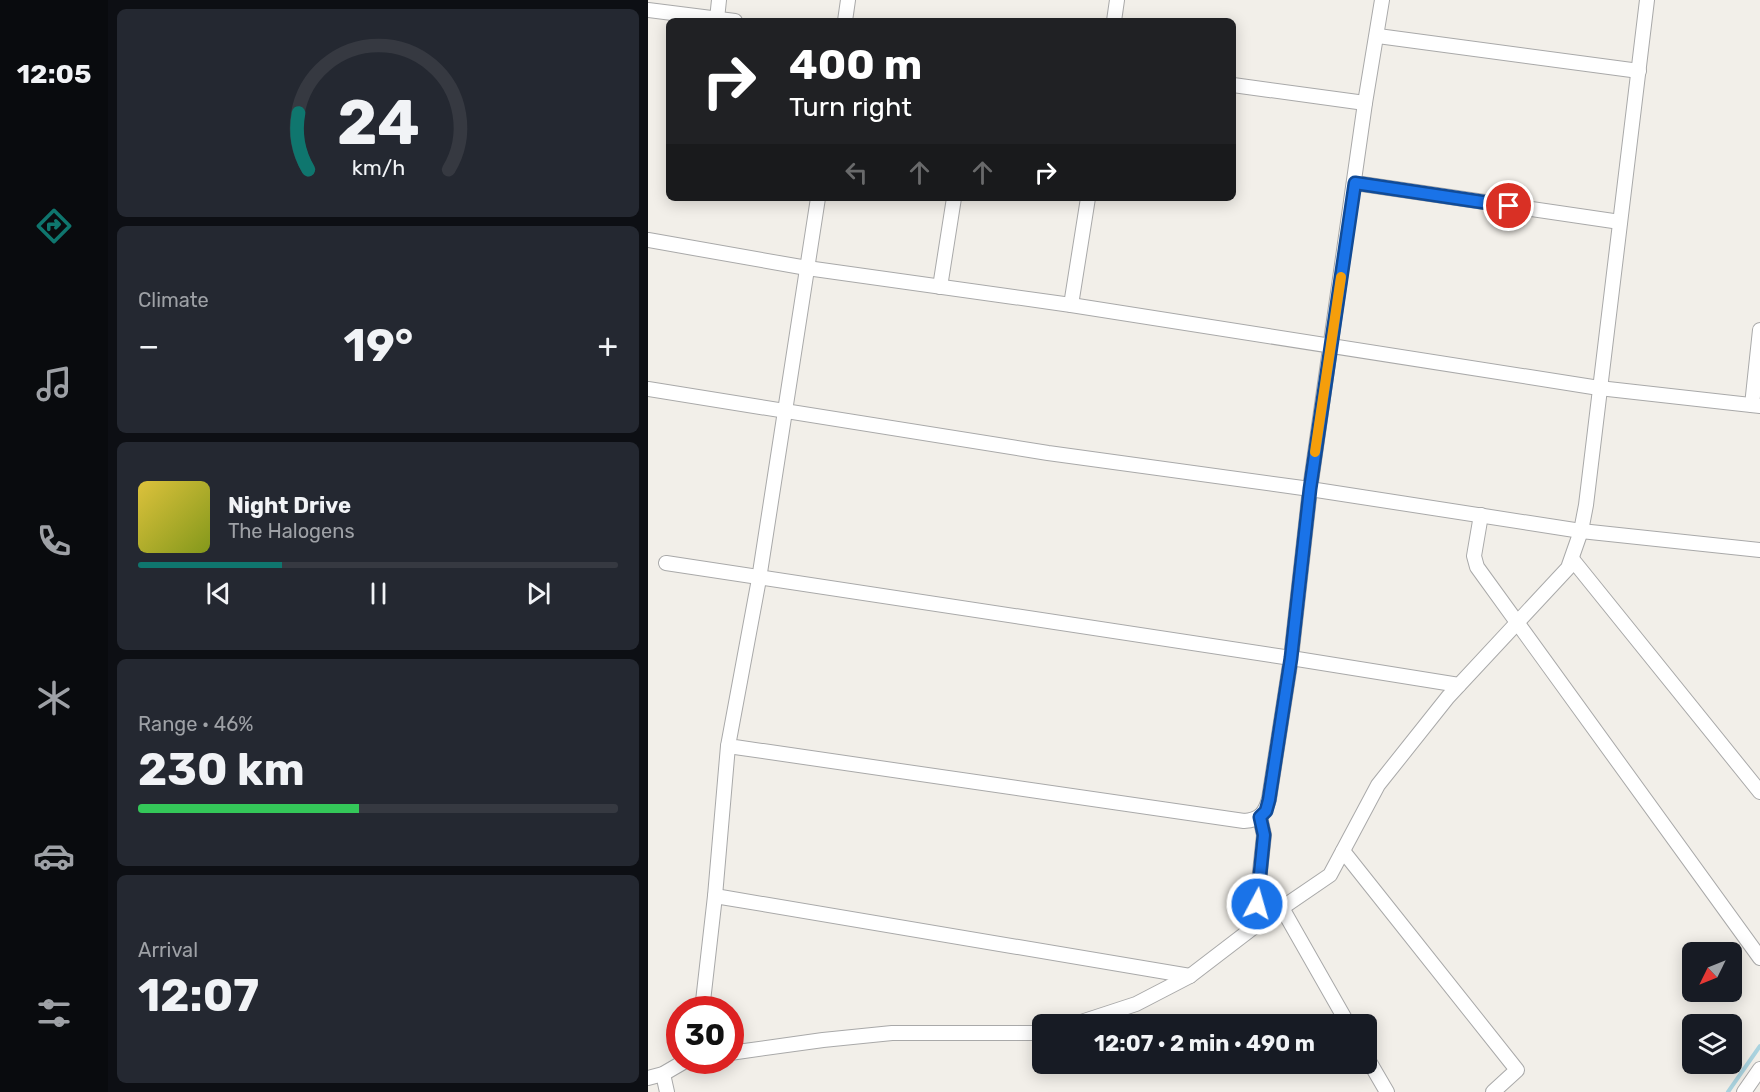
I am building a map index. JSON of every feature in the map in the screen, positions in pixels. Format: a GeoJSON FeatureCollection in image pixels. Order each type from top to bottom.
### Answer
{"type":"FeatureCollection","features":[{"type":"Feature","properties":{"kind":"street"},"geometry":{"type":"LineString","coordinates":[[717,18],[719,0]]}},
{"type":"Feature","properties":{"kind":"street"},"geometry":{"type":"LineString","coordinates":[[845,18],[848,0]]}},
{"type":"Feature","properties":{"kind":"street"},"geometry":{"type":"LineString","coordinates":[[1114,18],[1117,0]]}},
{"type":"Feature","properties":{"kind":"street"},"geometry":{"type":"LineString","coordinates":[[728,746],[1244,821],[1254,821],[1266,811],[1291,658],[1310,489],[1382,0]]}},
{"type":"Feature","properties":{"kind":"street"},"geometry":{"type":"LineString","coordinates":[[1106,1014],[1136,1004],[1190,976],[1254,927],[1330,874],[1378,785],[1459,685],[1568,568],[1581,531],[1647,0]]}},
{"type":"Feature","properties":{"kind":"street"},"geometry":{"type":"LineString","coordinates":[[648,10],[709,18]]}},
{"type":"Feature","properties":{"kind":"street"},"geometry":{"type":"LineString","coordinates":[[1378,36],[1639,71]]}},
{"type":"Feature","properties":{"kind":"street"},"geometry":{"type":"LineString","coordinates":[[1236,86],[1365,104]]}},
{"type":"Feature","properties":{"kind":"street"},"geometry":{"type":"LineString","coordinates":[[1355,183],[1620,222]]}},
{"type":"Feature","properties":{"kind":"street"},"geometry":{"type":"LineString","coordinates":[[704,996],[728,746],[759,579],[818,201]]}},
{"type":"Feature","properties":{"kind":"street"},"geometry":{"type":"LineString","coordinates":[[940,287],[954,201]]}},
{"type":"Feature","properties":{"kind":"street"},"geometry":{"type":"LineString","coordinates":[[1071,305],[1088,201]]}},
{"type":"Feature","properties":{"kind":"street"},"geometry":{"type":"LineString","coordinates":[[648,240],[807,268],[1071,305],[1599,388],[1756,406],[1760,330]]}},
{"type":"Feature","properties":{"kind":"street"},"geometry":{"type":"LineString","coordinates":[[648,389],[1048,453],[1310,489],[1581,531],[1758,553]]}},
{"type":"Feature","properties":{"kind":"street"},"geometry":{"type":"LineString","coordinates":[[1481,515],[1474,556],[1477,567],[1760,958]]}},
{"type":"Feature","properties":{"kind":"street"},"geometry":{"type":"LineString","coordinates":[[1572,559],[1760,792]]}},
{"type":"Feature","properties":{"kind":"street"},"geometry":{"type":"LineString","coordinates":[[666,564],[1459,685]]}},
{"type":"Feature","properties":{"kind":"street"},"geometry":{"type":"LineString","coordinates":[[1254,927],[1264,835],[1260,817]]}},
{"type":"Feature","properties":{"kind":"street"},"geometry":{"type":"LineString","coordinates":[[1343,851],[1517,1070],[1493,1092]]}},
{"type":"Feature","properties":{"kind":"street"},"geometry":{"type":"LineString","coordinates":[[715,896],[1190,976]]}},
{"type":"Feature","properties":{"kind":"street"},"geometry":{"type":"LineString","coordinates":[[1282,908],[1342,1014]]}},
{"type":"Feature","properties":{"kind":"street"},"geometry":{"type":"LineString","coordinates":[[744,1051],[892,1033],[1032,1033]]}},
{"type":"Feature","properties":{"kind":"street"},"geometry":{"type":"LineString","coordinates":[[1744,1092],[1760,1069]]}},
{"type":"Feature","properties":{"kind":"street"},"geometry":{"type":"LineString","coordinates":[[648,1078],[666,1072]]}},
{"type":"Feature","properties":{"kind":"street"},"geometry":{"type":"LineString","coordinates":[[663,1074],[667,1092]]}},
{"type":"Feature","properties":{"kind":"street"},"geometry":{"type":"LineString","coordinates":[[1376,1074],[1387,1092]]}},
{"type":"Feature","properties":{"kind":"waterway"},"geometry":{"type":"LineString","coordinates":[[1728,1092],[1760,1046]]}},
{"type":"Feature","properties":{"kind":"slow traffic"},"geometry":{"type":"LineString","coordinates":[[1315,452],[1341,277]]}},
{"type":"Feature","properties":{"kind":"route"},"geometry":{"type":"LineString","coordinates":[[1257,904],[1264,835],[1260,817],[1266,811],[1269,800],[1291,658],[1310,489],[1355,183],[1509,206]]}}]}
